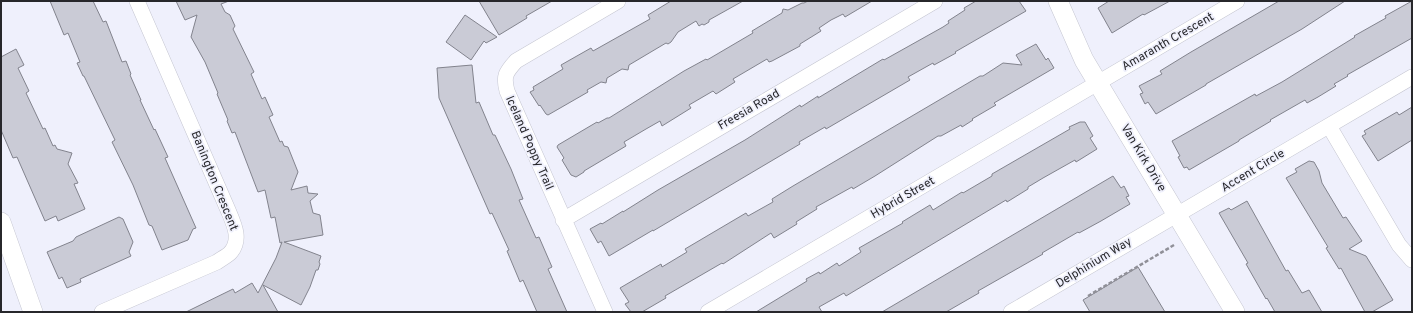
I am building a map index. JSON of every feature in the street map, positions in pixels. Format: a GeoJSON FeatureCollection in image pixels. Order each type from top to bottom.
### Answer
{"type":"FeatureCollection","features":[{"type":"Feature","properties":{"kind":"street","name":"Banington Crescent"},"geometry":{"type":"LineString","coordinates":[[102,312],[217,262],[230,253],[236,242],[237,231],[136,1]]}},
{"type":"Feature","properties":{"kind":"street","name":"Iceland Poppy Trail"},"geometry":{"type":"LineString","coordinates":[[604,312],[504,82],[508,69],[516,61],[618,1]]}},
{"type":"Feature","properties":{"kind":"street","name":"Freesia Road"},"geometry":{"type":"LineString","coordinates":[[563,220],[935,1]]}},
{"type":"Feature","properties":{"kind":"street","name":"Van Kirk Drive"},"geometry":{"type":"LineString","coordinates":[[1058,1],[1078,47],[1098,83],[1235,312]]}},
{"type":"Feature","properties":{"kind":"street","name":"Amaranth Crescent"},"geometry":{"type":"LineString","coordinates":[[1098,83],[1237,1]]}},
{"type":"Feature","properties":{"kind":"street","name":"Accent Circle"},"geometry":{"type":"LineString","coordinates":[[1177,215],[1412,77]]}},
{"type":"Feature","properties":{"kind":"street","name":"Hybrid Street"},"geometry":{"type":"LineString","coordinates":[[708,312],[1098,83]]}},
{"type":"Feature","properties":{"kind":"street"},"geometry":{"type":"LineString","coordinates":[[1329,126],[1399,245],[1412,260]]}},
{"type":"Feature","properties":{"kind":"street","name":"Delphinium Way"},"geometry":{"type":"LineString","coordinates":[[1011,312],[1177,215]]}},
{"type":"Feature","properties":{"kind":"street"},"geometry":{"type":"LineString","coordinates":[[1,222],[33,312]]}},
{"type":"Feature","properties":{"kind":"path"},"geometry":{"type":"LineString","coordinates":[[1088,296],[1174,245]]}},
{"type":"Feature","properties":{"kind":"building"},"geometry":{"type":"Polygon","coordinates":[[[50,1],[93,1],[103,22],[106,21],[122,62],[126,61],[140,100],[168,157],[165,158],[196,228],[193,229],[188,240],[162,250],[152,226],[149,225],[133,185],[112,142],[115,140],[77,63],[80,62],[68,33],[64,35],[50,1]]]}},
{"type":"Feature","properties":{"kind":"building"},"geometry":{"type":"Polygon","coordinates":[[[176,1],[229,1],[221,4],[225,12],[230,15],[235,26],[233,29],[254,72],[251,74],[262,99],[265,97],[273,115],[269,117],[280,142],[282,141],[284,146],[288,147],[298,172],[291,190],[307,186],[308,193],[318,194],[310,201],[313,213],[320,215],[323,235],[284,242],[321,256],[318,270],[316,270],[301,305],[263,285],[278,312],[186,312],[233,289],[235,293],[252,283],[258,293],[276,258],[282,242],[280,243],[275,217],[271,218],[265,190],[258,192],[235,132],[232,133],[227,121],[228,120],[217,94],[218,93],[205,62],[191,37],[197,15],[185,20],[176,1]]]}},
{"type":"Feature","properties":{"kind":"building"},"geometry":{"type":"Polygon","coordinates":[[[479,1],[552,1],[526,16],[527,18],[499,35],[479,1]]]}},
{"type":"Feature","properties":{"kind":"building"},"geometry":{"type":"Polygon","coordinates":[[[671,1],[743,1],[709,20],[709,22],[704,25],[702,24],[699,26],[696,21],[678,32],[668,44],[666,43],[629,65],[628,70],[622,69],[607,78],[606,83],[601,82],[587,90],[588,92],[548,115],[540,105],[539,106],[530,92],[534,90],[533,87],[563,69],[561,65],[591,48],[593,51],[650,19],[648,15],[671,1]]]}},
{"type":"Feature","properties":{"kind":"building"},"geometry":{"type":"Polygon","coordinates":[[[808,1],[872,1],[845,17],[843,14],[831,20],[819,28],[821,31],[800,44],[800,46],[772,61],[769,62],[767,59],[733,79],[735,82],[716,94],[713,91],[689,105],[691,108],[662,126],[660,121],[624,142],[626,146],[576,177],[571,175],[562,160],[564,158],[557,147],[558,145],[597,122],[598,123],[609,118],[684,71],[706,59],[707,60],[753,33],[752,31],[782,13],[783,9],[788,10],[808,1]]]}},
{"type":"Feature","properties":{"kind":"building"},"geometry":{"type":"Polygon","coordinates":[[[976,1],[1019,1],[1026,11],[955,52],[956,53],[934,65],[933,63],[908,77],[910,80],[826,129],[825,127],[799,142],[800,144],[609,256],[601,241],[598,243],[590,229],[623,212],[745,140],[800,105],[801,107],[818,96],[818,98],[883,59],[884,60],[943,27],[949,23],[948,21],[965,10],[964,8],[976,1]]]}},
{"type":"Feature","properties":{"kind":"building"},"geometry":{"type":"Polygon","coordinates":[[[1109,1],[1170,1],[1144,15],[1143,14],[1112,33],[1098,8],[1109,1]]]}},
{"type":"Feature","properties":{"kind":"building"},"geometry":{"type":"Polygon","coordinates":[[[1279,1],[1345,1],[1302,29],[1156,114],[1148,102],[1145,104],[1140,94],[1143,93],[1139,86],[1162,74],[1160,71],[1191,52],[1279,1]]]}},
{"type":"Feature","properties":{"kind":"building"},"geometry":{"type":"Polygon","coordinates":[[[1412,1],[1412,38],[1347,75],[1348,76],[1334,84],[1336,86],[1318,97],[1307,103],[1305,100],[1189,170],[1187,167],[1184,168],[1178,157],[1180,156],[1172,141],[1255,94],[1256,96],[1282,82],[1355,37],[1354,36],[1386,18],[1385,16],[1412,1]]]}},
{"type":"Feature","properties":{"kind":"building"},"geometry":{"type":"Polygon","coordinates":[[[465,15],[497,37],[486,43],[484,41],[471,60],[446,42],[465,15]]]}},
{"type":"Feature","properties":{"kind":"building"},"geometry":{"type":"Polygon","coordinates":[[[1036,44],[1046,60],[1048,58],[1054,68],[994,103],[996,105],[972,119],[973,120],[962,127],[961,125],[941,136],[938,136],[853,189],[852,187],[816,207],[817,209],[796,222],[797,224],[774,238],[771,233],[723,264],[722,263],[665,296],[666,298],[642,312],[631,312],[625,304],[629,302],[620,288],[661,264],[662,267],[687,252],[685,249],[746,213],[748,216],[773,202],[772,199],[793,186],[1003,63],[1022,65],[1016,55],[1036,44]]]}},
{"type":"Feature","properties":{"kind":"building"},"geometry":{"type":"Polygon","coordinates":[[[16,49],[24,65],[18,68],[29,91],[26,93],[43,129],[45,128],[53,146],[55,145],[57,149],[72,153],[68,164],[78,183],[74,184],[85,209],[58,221],[56,216],[45,221],[17,157],[13,158],[1,130],[1,57],[16,49]]]}},
{"type":"Feature","properties":{"kind":"building"},"geometry":{"type":"Polygon","coordinates":[[[472,65],[476,103],[479,102],[493,135],[495,135],[511,169],[523,199],[519,200],[536,238],[539,237],[552,267],[548,269],[567,312],[537,312],[523,280],[520,282],[507,251],[509,250],[492,213],[490,214],[439,98],[437,68],[472,65]]]}},
{"type":"Feature","properties":{"kind":"building"},"geometry":{"type":"Polygon","coordinates":[[[1412,107],[1412,140],[1378,161],[1362,136],[1366,134],[1364,131],[1397,112],[1399,115],[1412,107]]]}},
{"type":"Feature","properties":{"kind":"building"},"geometry":{"type":"Polygon","coordinates":[[[1080,122],[1085,122],[1093,136],[1090,138],[1097,149],[1076,162],[1075,160],[1043,178],[1007,202],[1006,200],[846,296],[844,293],[819,307],[822,312],[756,312],[807,281],[806,279],[819,272],[820,274],[837,263],[839,266],[861,252],[859,248],[903,223],[902,222],[930,205],[933,210],[1070,129],[1069,127],[1080,122]]]}},
{"type":"Feature","properties":{"kind":"building"},"geometry":{"type":"Polygon","coordinates":[[[1309,161],[1314,162],[1319,171],[1322,183],[1343,218],[1346,217],[1362,241],[1349,249],[1366,256],[1393,300],[1372,312],[1365,312],[1341,268],[1339,269],[1326,248],[1328,247],[1286,178],[1297,172],[1295,169],[1309,161]]]}},
{"type":"Feature","properties":{"kind":"building"},"geometry":{"type":"Polygon","coordinates":[[[1113,176],[1121,188],[1124,186],[1129,196],[1126,197],[1130,204],[1042,253],[1043,254],[978,291],[979,293],[946,312],[882,312],[1113,176]]]}},
{"type":"Feature","properties":{"kind":"building"},"geometry":{"type":"Polygon","coordinates":[[[1247,201],[1286,271],[1288,270],[1302,293],[1309,290],[1322,312],[1275,312],[1267,298],[1266,299],[1246,264],[1248,263],[1219,213],[1229,208],[1231,210],[1247,201]]]}},
{"type":"Feature","properties":{"kind":"building"},"geometry":{"type":"Polygon","coordinates":[[[119,217],[123,219],[133,242],[129,252],[131,256],[80,279],[81,282],[67,288],[62,277],[59,279],[47,252],[73,241],[76,237],[119,217]]]}},
{"type":"Feature","properties":{"kind":"building"},"geometry":{"type":"Polygon","coordinates":[[[1138,267],[1165,312],[1090,312],[1083,300],[1138,267]]]}}]}
